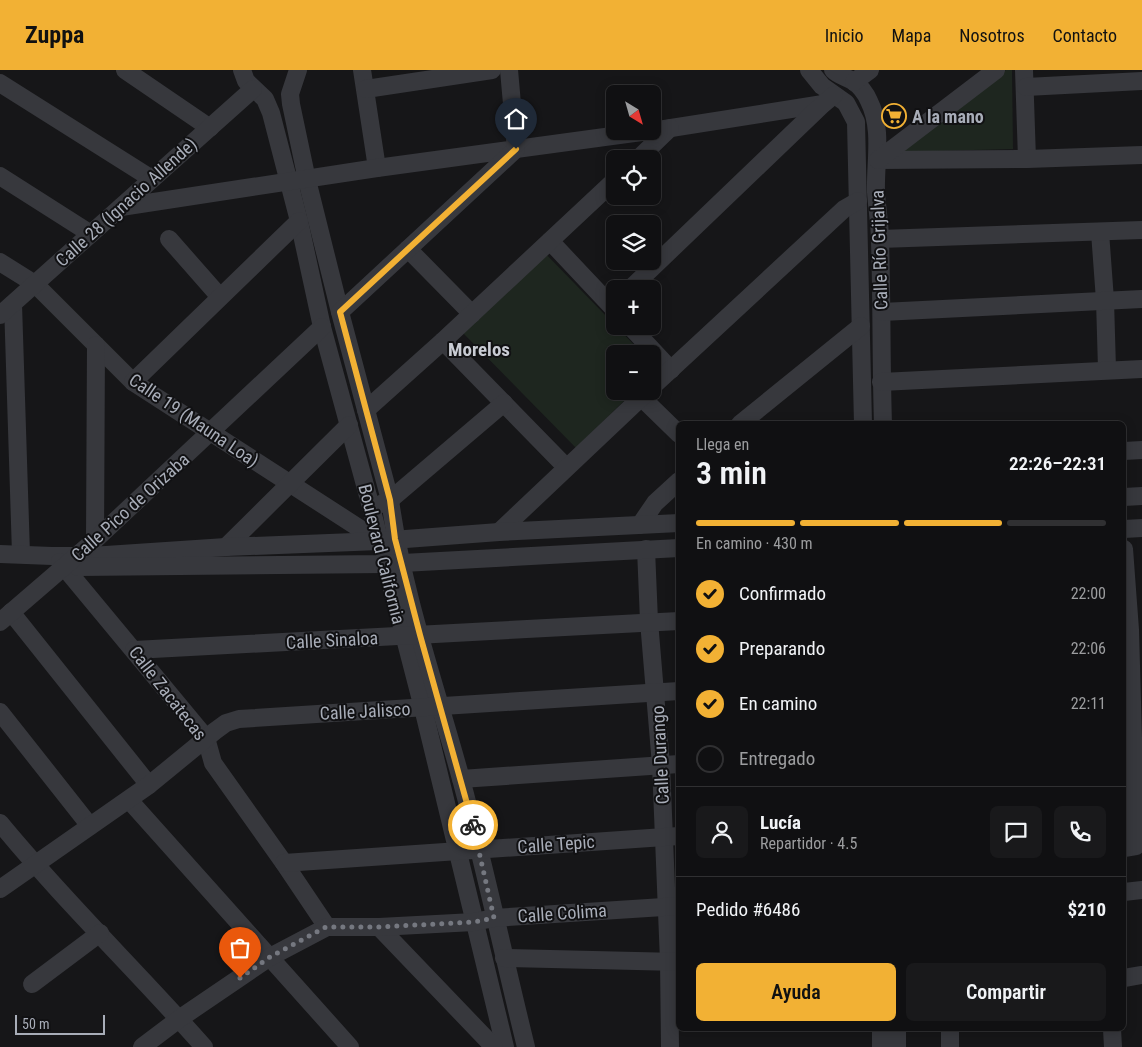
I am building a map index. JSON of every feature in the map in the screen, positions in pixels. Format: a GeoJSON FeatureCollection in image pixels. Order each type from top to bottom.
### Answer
{"type":"FeatureCollection","features":[{"type":"Feature","properties":{"kind":"street"},"geometry":{"type":"LineString","coordinates":[[125,70],[210,128]]}},
{"type":"Feature","properties":{"kind":"street","name":"Boulevard California"},"geometry":{"type":"LineString","coordinates":[[242,70],[246,81],[259,94],[271,113],[299,221],[322,327],[371,508],[387,540],[431,707],[458,850],[505,1047]]}},
{"type":"Feature","properties":{"kind":"street","name":"Boulevard California"},"geometry":{"type":"LineString","coordinates":[[298,70],[290,94],[291,104],[307,179],[340,312],[390,500],[387,540]]}},
{"type":"Feature","properties":{"kind":"street"},"geometry":{"type":"LineString","coordinates":[[362,70],[377,168]]}},
{"type":"Feature","properties":{"kind":"street"},"geometry":{"type":"LineString","coordinates":[[366,89],[492,70]]}},
{"type":"Feature","properties":{"kind":"street"},"geometry":{"type":"LineString","coordinates":[[509,70],[516,149]]}},
{"type":"Feature","properties":{"kind":"street"},"geometry":{"type":"LineString","coordinates":[[809,70],[822,86],[828,100]]}},
{"type":"Feature","properties":{"kind":"street"},"geometry":{"type":"LineString","coordinates":[[833,70],[854,82],[870,70]]}},
{"type":"Feature","properties":{"kind":"street"},"geometry":{"type":"LineString","coordinates":[[878,160],[996,70]]}},
{"type":"Feature","properties":{"kind":"street"},"geometry":{"type":"LineString","coordinates":[[1027,159],[1025,79],[1142,81]]}},
{"type":"Feature","properties":{"kind":"street","name":"Calle Río Grijalva"},"geometry":{"type":"LineString","coordinates":[[854,82],[869,100],[874,113],[878,160],[876,191],[880,239],[882,312],[882,421]]}},
{"type":"Feature","properties":{"kind":"street"},"geometry":{"type":"LineString","coordinates":[[0,83],[152,179]]}},
{"type":"Feature","properties":{"kind":"street"},"geometry":{"type":"LineString","coordinates":[[259,94],[278,99],[290,94]]}},
{"type":"Feature","properties":{"kind":"street","name":"Calle 28 (Ignacio Allende)"},"geometry":{"type":"LineString","coordinates":[[6,310],[210,128],[259,94]]}},
{"type":"Feature","properties":{"kind":"street"},"geometry":{"type":"LineString","coordinates":[[639,280],[828,100]]}},
{"type":"Feature","properties":{"kind":"street"},"geometry":{"type":"LineString","coordinates":[[661,129],[828,100],[846,103],[852,113],[869,100]]}},
{"type":"Feature","properties":{"kind":"street","name":"Calle Río Grijalva"},"geometry":{"type":"LineString","coordinates":[[852,113],[856,122],[864,421]]}},
{"type":"Feature","properties":{"kind":"street"},"geometry":{"type":"LineString","coordinates":[[647,150],[670,128]]}},
{"type":"Feature","properties":{"kind":"street"},"geometry":{"type":"LineString","coordinates":[[121,207],[377,168],[606,137]]}},
{"type":"Feature","properties":{"kind":"street"},"geometry":{"type":"LineString","coordinates":[[340,312],[516,149]]}},
{"type":"Feature","properties":{"kind":"street"},"geometry":{"type":"LineString","coordinates":[[878,160],[1027,159],[1142,155]]}},
{"type":"Feature","properties":{"kind":"street"},"geometry":{"type":"LineString","coordinates":[[0,176],[91,234]]}},
{"type":"Feature","properties":{"kind":"street"},"geometry":{"type":"LineString","coordinates":[[366,410],[443,341],[606,188]]}},
{"type":"Feature","properties":{"kind":"street"},"geometry":{"type":"LineString","coordinates":[[661,379],[844,209],[858,201]]}},
{"type":"Feature","properties":{"kind":"street"},"geometry":{"type":"LineString","coordinates":[[133,382],[299,221]]}},
{"type":"Feature","properties":{"kind":"street"},"geometry":{"type":"LineString","coordinates":[[880,239],[1142,230]]}},
{"type":"Feature","properties":{"kind":"street"},"geometry":{"type":"LineString","coordinates":[[1100,232],[1105,300],[1107,370]]}},
{"type":"Feature","properties":{"kind":"street"},"geometry":{"type":"LineString","coordinates":[[169,240],[220,297]]}},
{"type":"Feature","properties":{"kind":"street"},"geometry":{"type":"LineString","coordinates":[[550,241],[606,298]]}},
{"type":"Feature","properties":{"kind":"street"},"geometry":{"type":"LineString","coordinates":[[408,249],[472,314]]}},
{"type":"Feature","properties":{"kind":"street","name":"Calle 19 (Mauna Loa)"},"geometry":{"type":"LineString","coordinates":[[0,262],[35,284],[133,382],[289,482],[387,540]]}},
{"type":"Feature","properties":{"kind":"street"},"geometry":{"type":"LineString","coordinates":[[882,312],[1142,299]]}},
{"type":"Feature","properties":{"kind":"street"},"geometry":{"type":"LineString","coordinates":[[6,310],[21,554]]}},
{"type":"Feature","properties":{"kind":"street"},"geometry":{"type":"LineString","coordinates":[[749,421],[861,326]]}},
{"type":"Feature","properties":{"kind":"street","name":"Calle Pico de Orizaba"},"geometry":{"type":"LineString","coordinates":[[6,617],[65,559],[95,540],[322,327]]}},
{"type":"Feature","properties":{"kind":"street"},"geometry":{"type":"LineString","coordinates":[[638,335],[671,370]]}},
{"type":"Feature","properties":{"kind":"street"},"geometry":{"type":"LineString","coordinates":[[443,341],[566,467]]}},
{"type":"Feature","properties":{"kind":"street"},"geometry":{"type":"LineString","coordinates":[[95,540],[96,345]]}},
{"type":"Feature","properties":{"kind":"street"},"geometry":{"type":"LineString","coordinates":[[881,382],[1142,369]]}},
{"type":"Feature","properties":{"kind":"street"},"geometry":{"type":"LineString","coordinates":[[499,532],[638,400]]}},
{"type":"Feature","properties":{"kind":"street"},"geometry":{"type":"LineString","coordinates":[[653,400],[676,430]]}},
{"type":"Feature","properties":{"kind":"street"},"geometry":{"type":"LineString","coordinates":[[371,508],[390,500],[504,403]]}},
{"type":"Feature","properties":{"kind":"street"},"geometry":{"type":"LineString","coordinates":[[226,547],[289,482],[349,425]]}},
{"type":"Feature","properties":{"kind":"street"},"geometry":{"type":"LineString","coordinates":[[1126,451],[1142,450]]}},
{"type":"Feature","properties":{"kind":"street"},"geometry":{"type":"LineString","coordinates":[[640,525],[655,503],[676,484]]}},
{"type":"Feature","properties":{"kind":"street"},"geometry":{"type":"LineString","coordinates":[[1126,497],[1142,496]]}},
{"type":"Feature","properties":{"kind":"street"},"geometry":{"type":"LineString","coordinates":[[65,559],[226,547],[387,540],[676,523]]}},
{"type":"Feature","properties":{"kind":"street"},"geometry":{"type":"LineString","coordinates":[[1126,529],[1142,528]]}},
{"type":"Feature","properties":{"kind":"street"},"geometry":{"type":"LineString","coordinates":[[0,554],[21,554],[65,559],[91,567],[393,564],[676,548]]}},
{"type":"Feature","properties":{"kind":"street","name":"Calle Durango"},"geometry":{"type":"LineString","coordinates":[[646,549],[649,622],[661,765],[671,837],[674,961],[670,1047]]}},
{"type":"Feature","properties":{"kind":"street","name":"Calle Zacatecas"},"geometry":{"type":"LineString","coordinates":[[65,559],[134,650],[206,738],[213,763],[284,863],[326,927]]}},
{"type":"Feature","properties":{"kind":"street"},"geometry":{"type":"LineString","coordinates":[[1126,569],[1132,630],[1132,732],[1136,846],[1126,848]]}},
{"type":"Feature","properties":{"kind":"street"},"geometry":{"type":"LineString","coordinates":[[6,617],[149,785]]}},
{"type":"Feature","properties":{"kind":"street","name":"Calle Sinaloa"},"geometry":{"type":"LineString","coordinates":[[134,650],[676,621]]}},
{"type":"Feature","properties":{"kind":"street","name":"Calle Jalisco"},"geometry":{"type":"LineString","coordinates":[[0,889],[129,800],[226,723],[239,719],[676,691]]}},
{"type":"Feature","properties":{"kind":"street","name":"Boulevard California"},"geometry":{"type":"LineString","coordinates":[[431,707],[461,779],[494,918],[508,958],[526,1047]]}},
{"type":"Feature","properties":{"kind":"street"},"geometry":{"type":"LineString","coordinates":[[0,712],[90,826]]}},
{"type":"Feature","properties":{"kind":"street"},"geometry":{"type":"LineString","coordinates":[[461,779],[676,764]]}},
{"type":"Feature","properties":{"kind":"street"},"geometry":{"type":"LineString","coordinates":[[129,800],[350,1047]]}},
{"type":"Feature","properties":{"kind":"street"},"geometry":{"type":"LineString","coordinates":[[0,823],[34,865],[100,933],[204,1047]]}},
{"type":"Feature","properties":{"kind":"street","name":"Calle Tepic"},"geometry":{"type":"LineString","coordinates":[[284,863],[671,837]]}},
{"type":"Feature","properties":{"kind":"street"},"geometry":{"type":"LineString","coordinates":[[1126,892],[1142,890]]}},
{"type":"Feature","properties":{"kind":"street","name":"Calle Colima"},"geometry":{"type":"LineString","coordinates":[[326,927],[379,927],[474,922],[494,918],[673,906]]}},
{"type":"Feature","properties":{"kind":"street"},"geometry":{"type":"LineString","coordinates":[[142,1047],[179,1019],[270,957],[326,927]]}},
{"type":"Feature","properties":{"kind":"street"},"geometry":{"type":"LineString","coordinates":[[379,927],[494,1047]]}},
{"type":"Feature","properties":{"kind":"street"},"geometry":{"type":"LineString","coordinates":[[32,984],[100,933]]}},
{"type":"Feature","properties":{"kind":"street"},"geometry":{"type":"LineString","coordinates":[[532,1047],[508,958],[674,961]]}},
{"type":"Feature","properties":{"kind":"street"},"geometry":{"type":"LineString","coordinates":[[1126,978],[1142,975]]}},
{"type":"Feature","properties":{"kind":"street"},"geometry":{"type":"LineString","coordinates":[[881,1031],[881,1047]]}},
{"type":"Feature","properties":{"kind":"street"},"geometry":{"type":"LineString","coordinates":[[897,1031],[897,1047]]}},
{"type":"Feature","properties":{"kind":"street"},"geometry":{"type":"LineString","coordinates":[[950,1031],[950,1047]]}},
{"type":"Feature","properties":{"kind":"street"},"geometry":{"type":"LineString","coordinates":[[1112,1031],[1113,1047]]}},
{"type":"Feature","properties":{"kind":"shaded area"},"geometry":{"type":"Polygon","coordinates":[[[1006,70],[1012,70],[1013,149],[897,152],[1006,70]]]}},
{"type":"Feature","properties":{"kind":"shaded area"},"geometry":{"type":"Polygon","coordinates":[[[543,251],[606,316],[606,335],[625,335],[634,345],[606,345],[606,400],[625,400],[576,448],[461,331],[543,251]]]}},
{"type":"Feature","properties":{"kind":"way so far"},"geometry":{"type":"LineString","coordinates":[[240,978],[270,957],[326,927],[379,927],[474,922],[494,918],[473,825]]}},
{"type":"Feature","properties":{"kind":"place","name":"A la mano"},"geometry":{"type":"Point","coordinates":[894,116]}},
{"type":"Feature","properties":{"kind":"district","name":"Morelos"},"geometry":{"type":"Point","coordinates":[479,349]}},
{"type":"Feature","properties":{"kind":"route"},"geometry":{"type":"LineString","coordinates":[[473,825],[395,539],[390,500],[340,312],[516,149]]}}]}
